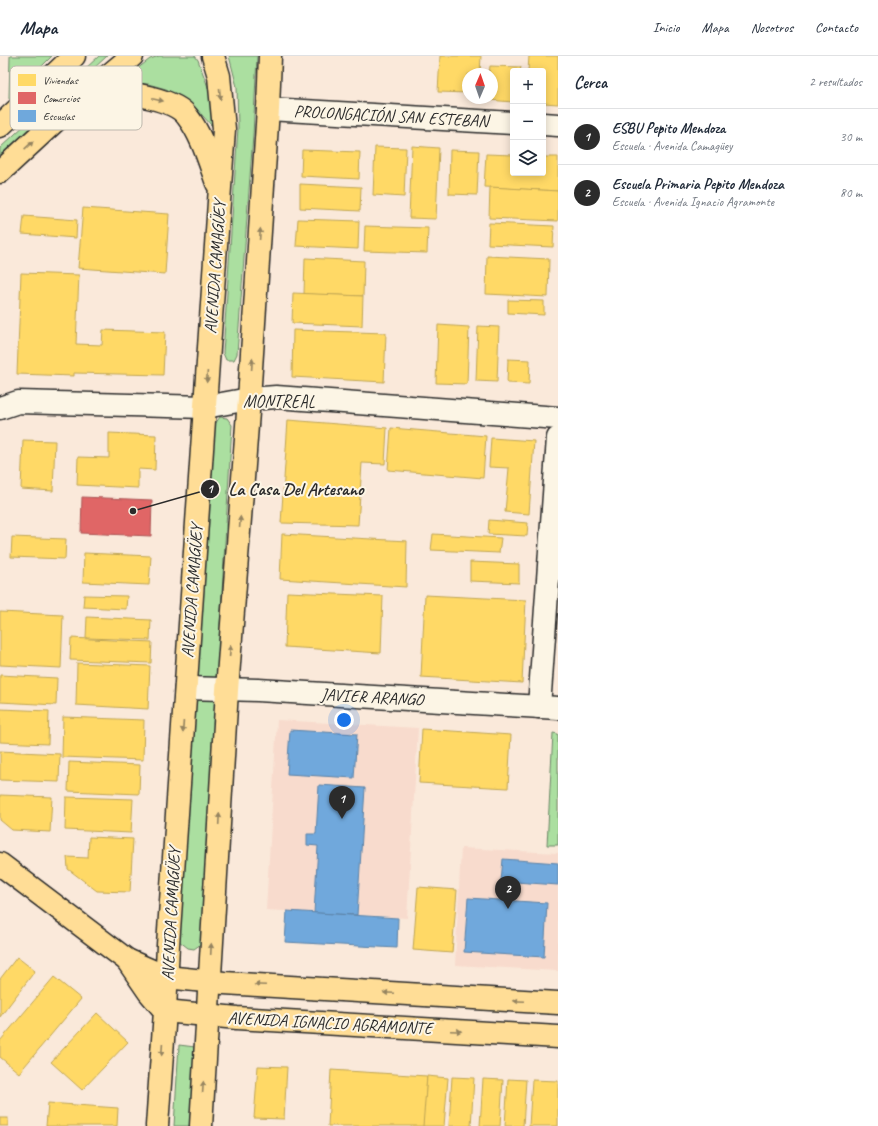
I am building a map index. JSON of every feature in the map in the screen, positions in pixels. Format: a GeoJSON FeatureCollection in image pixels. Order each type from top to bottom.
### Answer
{"type":"FeatureCollection","features":[{"type":"Feature","properties":{"kind":"main road"},"geometry":{"type":"LineString","coordinates":[[120,66],[132,56]]}},
{"type":"Feature","properties":{"kind":"main road","name":"AVENIDA CAMAGÜEY"},"geometry":{"type":"LineString","coordinates":[[158,1126],[168,938],[224,129],[219,76],[213,56]]}},
{"type":"Feature","properties":{"kind":"main road"},"geometry":{"type":"LineString","coordinates":[[201,1126],[227,690],[249,399],[268,109],[270,56]]}},
{"type":"Feature","properties":{"kind":"main road"},"geometry":{"type":"LineString","coordinates":[[142,96],[165,101],[186,114],[198,133],[220,190]]}},
{"type":"Feature","properties":{"kind":"main road"},"geometry":{"type":"LineString","coordinates":[[0,126],[10,116]]}},
{"type":"Feature","properties":{"kind":"main road"},"geometry":{"type":"LineString","coordinates":[[0,172],[45,130]]}},
{"type":"Feature","properties":{"kind":"main road","name":"AVENIDA IGNACIO AGRAMONTE"},"geometry":{"type":"LineString","coordinates":[[0,864],[127,960],[166,977],[558,1003]]}},
{"type":"Feature","properties":{"kind":"main road","name":"AVENIDA IGNACIO AGRAMONTE"},"geometry":{"type":"LineString","coordinates":[[127,960],[149,992],[165,1011],[558,1037]]}},
{"type":"Feature","properties":{"kind":"street","name":"PROLONGACIÓN SAN ESTEBAN"},"geometry":{"type":"LineString","coordinates":[[268,109],[510,123]]}},
{"type":"Feature","properties":{"kind":"street"},"geometry":{"type":"LineString","coordinates":[[546,124],[558,125]]}},
{"type":"Feature","properties":{"kind":"street","name":"MONTREAL"},"geometry":{"type":"LineString","coordinates":[[0,408],[18,402],[205,407],[249,399],[276,397],[558,418]]}},
{"type":"Feature","properties":{"kind":"street"},"geometry":{"type":"LineString","coordinates":[[548,708],[558,438]]}},
{"type":"Feature","properties":{"kind":"street","name":"JAVIER ARANGO"},"geometry":{"type":"LineString","coordinates":[[186,688],[266,691],[548,708]]}},
{"type":"Feature","properties":{"kind":"shaded area"},"geometry":{"type":"Polygon","coordinates":[[[277,720],[418,728],[407,918],[266,910],[277,720]]]}},
{"type":"Feature","properties":{"kind":"shaded area"},"geometry":{"type":"Polygon","coordinates":[[[461,848],[558,853],[558,971],[455,965],[461,848]]]}},
{"type":"Feature","properties":{"kind":"green space"},"geometry":{"type":"Polygon","coordinates":[[[10,56],[52,56],[42,66],[10,66],[9,99],[10,56]]]}},
{"type":"Feature","properties":{"kind":"green space"},"geometry":{"type":"Polygon","coordinates":[[[99,56],[107,56],[96,66],[88,66],[99,56]]]}},
{"type":"Feature","properties":{"kind":"green space"},"geometry":{"type":"Polygon","coordinates":[[[159,56],[195,56],[198,60],[212,98],[212,126],[192,104],[166,89],[142,84],[141,66],[150,59],[159,56]]]}},
{"type":"Feature","properties":{"kind":"green space"},"geometry":{"type":"Polygon","coordinates":[[[229,56],[257,56],[253,135],[237,354],[234,360],[226,360],[223,353],[238,128],[237,87],[229,56]]]}},
{"type":"Feature","properties":{"kind":"green space"},"geometry":{"type":"Polygon","coordinates":[[[19,130],[28,130],[0,156],[0,148],[19,130]]]}},
{"type":"Feature","properties":{"kind":"green space"},"geometry":{"type":"Polygon","coordinates":[[[220,417],[227,418],[232,425],[201,944],[194,949],[188,948],[179,941],[215,424],[220,417]]]}},
{"type":"Feature","properties":{"kind":"green space"},"geometry":{"type":"Polygon","coordinates":[[[553,733],[558,734],[558,845],[547,845],[553,733]]]}},
{"type":"Feature","properties":{"kind":"green space"},"geometry":{"type":"Polygon","coordinates":[[[179,1045],[195,1047],[190,1126],[174,1126],[179,1045]]]}},
{"type":"Feature","properties":{"kind":"building: Viviendas"},"geometry":{"type":"Polygon","coordinates":[[[440,56],[481,56],[480,68],[462,68],[462,93],[438,92],[440,56]]]}},
{"type":"Feature","properties":{"kind":"building: Viviendas"},"geometry":{"type":"Polygon","coordinates":[[[529,56],[558,56],[558,104],[546,103],[546,68],[528,68],[529,56]]]}},
{"type":"Feature","properties":{"kind":"building: Viviendas"},"geometry":{"type":"Polygon","coordinates":[[[490,66],[521,67],[510,68],[510,102],[498,101],[498,68],[490,68],[490,66]]]}},
{"type":"Feature","properties":{"kind":"building: Viviendas"},"geometry":{"type":"Polygon","coordinates":[[[412,146],[439,148],[436,219],[409,218],[412,146]]]}},
{"type":"Feature","properties":{"kind":"building: Viviendas"},"geometry":{"type":"Polygon","coordinates":[[[375,147],[406,148],[404,197],[373,195],[375,147]]]}},
{"type":"Feature","properties":{"kind":"building: Viviendas"},"geometry":{"type":"Polygon","coordinates":[[[302,150],[360,152],[359,179],[301,176],[302,150]]]}},
{"type":"Feature","properties":{"kind":"building: Viviendas"},"geometry":{"type":"Polygon","coordinates":[[[450,150],[479,151],[477,195],[449,194],[450,150]]]}},
{"type":"Feature","properties":{"kind":"building: Viviendas"},"geometry":{"type":"Polygon","coordinates":[[[486,154],[510,155],[510,176],[546,176],[546,157],[558,157],[558,191],[484,187],[486,154]]]}},
{"type":"Feature","properties":{"kind":"building: Viviendas"},"geometry":{"type":"Polygon","coordinates":[[[300,184],[361,187],[360,211],[300,208],[300,184]]]}},
{"type":"Feature","properties":{"kind":"building: Viviendas"},"geometry":{"type":"Polygon","coordinates":[[[490,187],[558,191],[558,221],[489,218],[490,187]]]}},
{"type":"Feature","properties":{"kind":"building: Viviendas"},"geometry":{"type":"Polygon","coordinates":[[[83,208],[169,214],[165,274],[78,268],[83,208]]]}},
{"type":"Feature","properties":{"kind":"building: Viviendas"},"geometry":{"type":"Polygon","coordinates":[[[24,216],[77,220],[76,238],[22,234],[24,216]]]}},
{"type":"Feature","properties":{"kind":"building: Viviendas"},"geometry":{"type":"Polygon","coordinates":[[[298,219],[359,221],[358,249],[296,246],[298,219]]]}},
{"type":"Feature","properties":{"kind":"building: Viviendas"},"geometry":{"type":"Polygon","coordinates":[[[489,223],[554,226],[553,247],[488,244],[489,223]]]}},
{"type":"Feature","properties":{"kind":"building: Viviendas"},"geometry":{"type":"Polygon","coordinates":[[[365,226],[428,228],[427,253],[364,251],[365,226]]]}},
{"type":"Feature","properties":{"kind":"building: Viviendas"},"geometry":{"type":"Polygon","coordinates":[[[487,256],[549,259],[548,297],[486,294],[487,256]]]}},
{"type":"Feature","properties":{"kind":"building: Viviendas"},"geometry":{"type":"Polygon","coordinates":[[[305,258],[364,261],[363,296],[304,294],[305,258]]]}},
{"type":"Feature","properties":{"kind":"building: Viviendas"},"geometry":{"type":"Polygon","coordinates":[[[21,273],[79,275],[76,344],[102,345],[103,330],[165,332],[163,375],[74,373],[74,376],[17,374],[21,273]]]}},
{"type":"Feature","properties":{"kind":"building: Viviendas"},"geometry":{"type":"Polygon","coordinates":[[[293,293],[363,296],[362,326],[292,323],[293,293]]]}},
{"type":"Feature","properties":{"kind":"building: Viviendas"},"geometry":{"type":"Polygon","coordinates":[[[508,300],[544,301],[544,315],[508,313],[508,300]]]}},
{"type":"Feature","properties":{"kind":"building: Viviendas"},"geometry":{"type":"Polygon","coordinates":[[[438,325],[469,327],[467,384],[436,383],[438,325]]]}},
{"type":"Feature","properties":{"kind":"building: Viviendas"},"geometry":{"type":"Polygon","coordinates":[[[478,326],[499,327],[497,382],[476,381],[478,326]]]}},
{"type":"Feature","properties":{"kind":"building: Viviendas"},"geometry":{"type":"Polygon","coordinates":[[[293,330],[386,333],[384,382],[292,377],[293,330]]]}},
{"type":"Feature","properties":{"kind":"building: Viviendas"},"geometry":{"type":"Polygon","coordinates":[[[508,359],[530,360],[529,384],[507,383],[508,359]]]}},
{"type":"Feature","properties":{"kind":"building: Viviendas"},"geometry":{"type":"Polygon","coordinates":[[[288,420],[387,428],[385,464],[362,463],[358,525],[281,523],[288,420]]]}},
{"type":"Feature","properties":{"kind":"building: Viviendas"},"geometry":{"type":"Polygon","coordinates":[[[391,428],[486,436],[483,478],[388,470],[391,428]]]}},
{"type":"Feature","properties":{"kind":"building: Viviendas"},"geometry":{"type":"Polygon","coordinates":[[[109,433],[156,435],[155,470],[138,469],[138,488],[77,485],[78,457],[109,458],[109,433]]]}},
{"type":"Feature","properties":{"kind":"building: Viviendas"},"geometry":{"type":"Polygon","coordinates":[[[491,438],[534,441],[529,514],[505,512],[509,468],[489,467],[491,438]]]}},
{"type":"Feature","properties":{"kind":"building: Viviendas"},"geometry":{"type":"Polygon","coordinates":[[[23,440],[55,441],[53,491],[21,489],[23,440]]]}},
{"type":"Feature","properties":{"kind":"building: Viviendas"},"geometry":{"type":"Polygon","coordinates":[[[489,520],[528,523],[527,536],[488,534],[489,520]]]}},
{"type":"Feature","properties":{"kind":"building: Viviendas"},"geometry":{"type":"Polygon","coordinates":[[[282,534],[407,541],[406,587],[280,579],[282,534]]]}},
{"type":"Feature","properties":{"kind":"building: Viviendas"},"geometry":{"type":"Polygon","coordinates":[[[433,534],[501,538],[499,553],[431,550],[433,534]]]}},
{"type":"Feature","properties":{"kind":"building: Viviendas"},"geometry":{"type":"Polygon","coordinates":[[[12,537],[66,539],[65,559],[11,557],[12,537]]]}},
{"type":"Feature","properties":{"kind":"building: Viviendas"},"geometry":{"type":"Polygon","coordinates":[[[84,553],[151,556],[149,585],[83,582],[84,553]]]}},
{"type":"Feature","properties":{"kind":"building: Viviendas"},"geometry":{"type":"Polygon","coordinates":[[[470,562],[519,564],[519,583],[470,581],[470,562]]]}},
{"type":"Feature","properties":{"kind":"building: Viviendas"},"geometry":{"type":"Polygon","coordinates":[[[287,592],[383,596],[381,653],[285,647],[287,592]]]}},
{"type":"Feature","properties":{"kind":"building: Viviendas"},"geometry":{"type":"Polygon","coordinates":[[[84,595],[127,596],[126,609],[83,607],[84,595]]]}},
{"type":"Feature","properties":{"kind":"building: Viviendas"},"geometry":{"type":"Polygon","coordinates":[[[425,595],[526,600],[522,683],[421,677],[425,595]]]}},
{"type":"Feature","properties":{"kind":"building: Viviendas"},"geometry":{"type":"Polygon","coordinates":[[[0,612],[63,615],[61,668],[0,665],[0,612]]]}},
{"type":"Feature","properties":{"kind":"building: Viviendas"},"geometry":{"type":"Polygon","coordinates":[[[87,617],[151,620],[150,640],[86,638],[87,617]]]}},
{"type":"Feature","properties":{"kind":"building: Viviendas"},"geometry":{"type":"Polygon","coordinates":[[[71,638],[152,642],[151,663],[70,660],[71,638]]]}},
{"type":"Feature","properties":{"kind":"building: Viviendas"},"geometry":{"type":"Polygon","coordinates":[[[77,663],[150,666],[148,709],[76,705],[77,663]]]}},
{"type":"Feature","properties":{"kind":"building: Viviendas"},"geometry":{"type":"Polygon","coordinates":[[[0,675],[57,678],[56,705],[0,702],[0,675]]]}},
{"type":"Feature","properties":{"kind":"building: Viviendas"},"geometry":{"type":"Polygon","coordinates":[[[0,709],[49,711],[48,744],[0,742],[0,709]]]}},
{"type":"Feature","properties":{"kind":"building: Viviendas"},"geometry":{"type":"Polygon","coordinates":[[[63,717],[144,720],[143,760],[62,757],[63,717]]]}},
{"type":"Feature","properties":{"kind":"building: Viviendas"},"geometry":{"type":"Polygon","coordinates":[[[422,729],[511,735],[508,788],[419,783],[422,729]]]}},
{"type":"Feature","properties":{"kind":"building: Viviendas"},"geometry":{"type":"Polygon","coordinates":[[[0,751],[60,754],[59,782],[0,780],[0,751]]]}},
{"type":"Feature","properties":{"kind":"building: Viviendas"},"geometry":{"type":"Polygon","coordinates":[[[69,762],[140,765],[139,794],[68,791],[69,762]]]}},
{"type":"Feature","properties":{"kind":"building: Viviendas"},"geometry":{"type":"Polygon","coordinates":[[[0,795],[52,797],[50,832],[12,830],[0,820],[0,795]]]}},
{"type":"Feature","properties":{"kind":"building: Viviendas"},"geometry":{"type":"Polygon","coordinates":[[[66,797],[133,799],[131,833],[65,830],[66,797]]]}},
{"type":"Feature","properties":{"kind":"building: Viviendas"},"geometry":{"type":"Polygon","coordinates":[[[89,837],[133,839],[130,892],[97,891],[68,869],[67,857],[88,858],[89,837]]]}},
{"type":"Feature","properties":{"kind":"building: Viviendas"},"geometry":{"type":"Polygon","coordinates":[[[418,887],[457,890],[452,953],[413,950],[418,887]]]}},
{"type":"Feature","properties":{"kind":"building: Viviendas"},"geometry":{"type":"Polygon","coordinates":[[[17,957],[35,971],[0,1017],[0,979],[17,957]]]}},
{"type":"Feature","properties":{"kind":"building: Viviendas"},"geometry":{"type":"Polygon","coordinates":[[[54,977],[81,999],[19,1073],[0,1057],[0,1041],[54,977]]]}},
{"type":"Feature","properties":{"kind":"building: Viviendas"},"geometry":{"type":"Polygon","coordinates":[[[97,1013],[128,1042],[82,1090],[51,1062],[97,1013]]]}},
{"type":"Feature","properties":{"kind":"building: Viviendas"},"geometry":{"type":"Polygon","coordinates":[[[258,1066],[287,1067],[284,1119],[254,1118],[258,1066]]]}},
{"type":"Feature","properties":{"kind":"building: Viviendas"},"geometry":{"type":"Polygon","coordinates":[[[331,1070],[427,1076],[424,1126],[328,1126],[331,1070]]]}},
{"type":"Feature","properties":{"kind":"building: Viviendas"},"geometry":{"type":"Polygon","coordinates":[[[427,1076],[448,1078],[444,1126],[423,1126],[427,1076]]]}},
{"type":"Feature","properties":{"kind":"building: Viviendas"},"geometry":{"type":"Polygon","coordinates":[[[452,1077],[474,1078],[471,1126],[449,1126],[452,1077]]]}},
{"type":"Feature","properties":{"kind":"building: Viviendas"},"geometry":{"type":"Polygon","coordinates":[[[483,1079],[503,1080],[500,1126],[480,1126],[483,1079]]]}},
{"type":"Feature","properties":{"kind":"building: Viviendas"},"geometry":{"type":"Polygon","coordinates":[[[508,1079],[526,1080],[523,1126],[505,1126],[508,1079]]]}},
{"type":"Feature","properties":{"kind":"building: Viviendas"},"geometry":{"type":"Polygon","coordinates":[[[532,1080],[558,1081],[558,1126],[529,1126],[532,1080]]]}},
{"type":"Feature","properties":{"kind":"building: Viviendas"},"geometry":{"type":"Polygon","coordinates":[[[48,1103],[118,1108],[117,1126],[46,1126],[48,1103]]]}},
{"type":"Feature","properties":{"kind":"building: Viviendas"},"geometry":{"type":"Polygon","coordinates":[[[0,1118],[8,1118],[8,1126],[0,1126],[0,1118]]]}},
{"type":"Feature","properties":{"kind":"building: Comercios"},"geometry":{"type":"Polygon","coordinates":[[[82,497],[152,500],[151,536],[81,533],[82,497]]]}},
{"type":"Feature","properties":{"kind":"building: Escuelas"},"geometry":{"type":"Polygon","coordinates":[[[290,730],[357,734],[354,778],[287,774],[290,730]]]}},
{"type":"Feature","properties":{"kind":"building: Escuelas"},"geometry":{"type":"Polygon","coordinates":[[[319,785],[365,788],[357,915],[314,913],[318,846],[307,845],[307,834],[316,834],[319,785]]]}},
{"type":"Feature","properties":{"kind":"building: Escuelas"},"geometry":{"type":"Polygon","coordinates":[[[503,859],[558,863],[558,885],[501,881],[503,859]]]}},
{"type":"Feature","properties":{"kind":"building: Escuelas"},"geometry":{"type":"Polygon","coordinates":[[[468,898],[547,903],[544,957],[464,952],[468,898]]]}},
{"type":"Feature","properties":{"kind":"building: Escuelas"},"geometry":{"type":"Polygon","coordinates":[[[287,911],[398,918],[397,948],[285,942],[287,911]]]}},
{"type":"Feature","properties":{"kind":"place","name":"La Casa Del Artesano"},"geometry":{"type":"Point","coordinates":[133,511]}},
{"type":"Feature","properties":{"kind":"place","name":"ESBU Pepito Mendoza"},"geometry":{"type":"Point","coordinates":[342,819]}},
{"type":"Feature","properties":{"kind":"place","name":"Escuela Primaria Pepito Mendoza"},"geometry":{"type":"Point","coordinates":[508,909]}}]}
